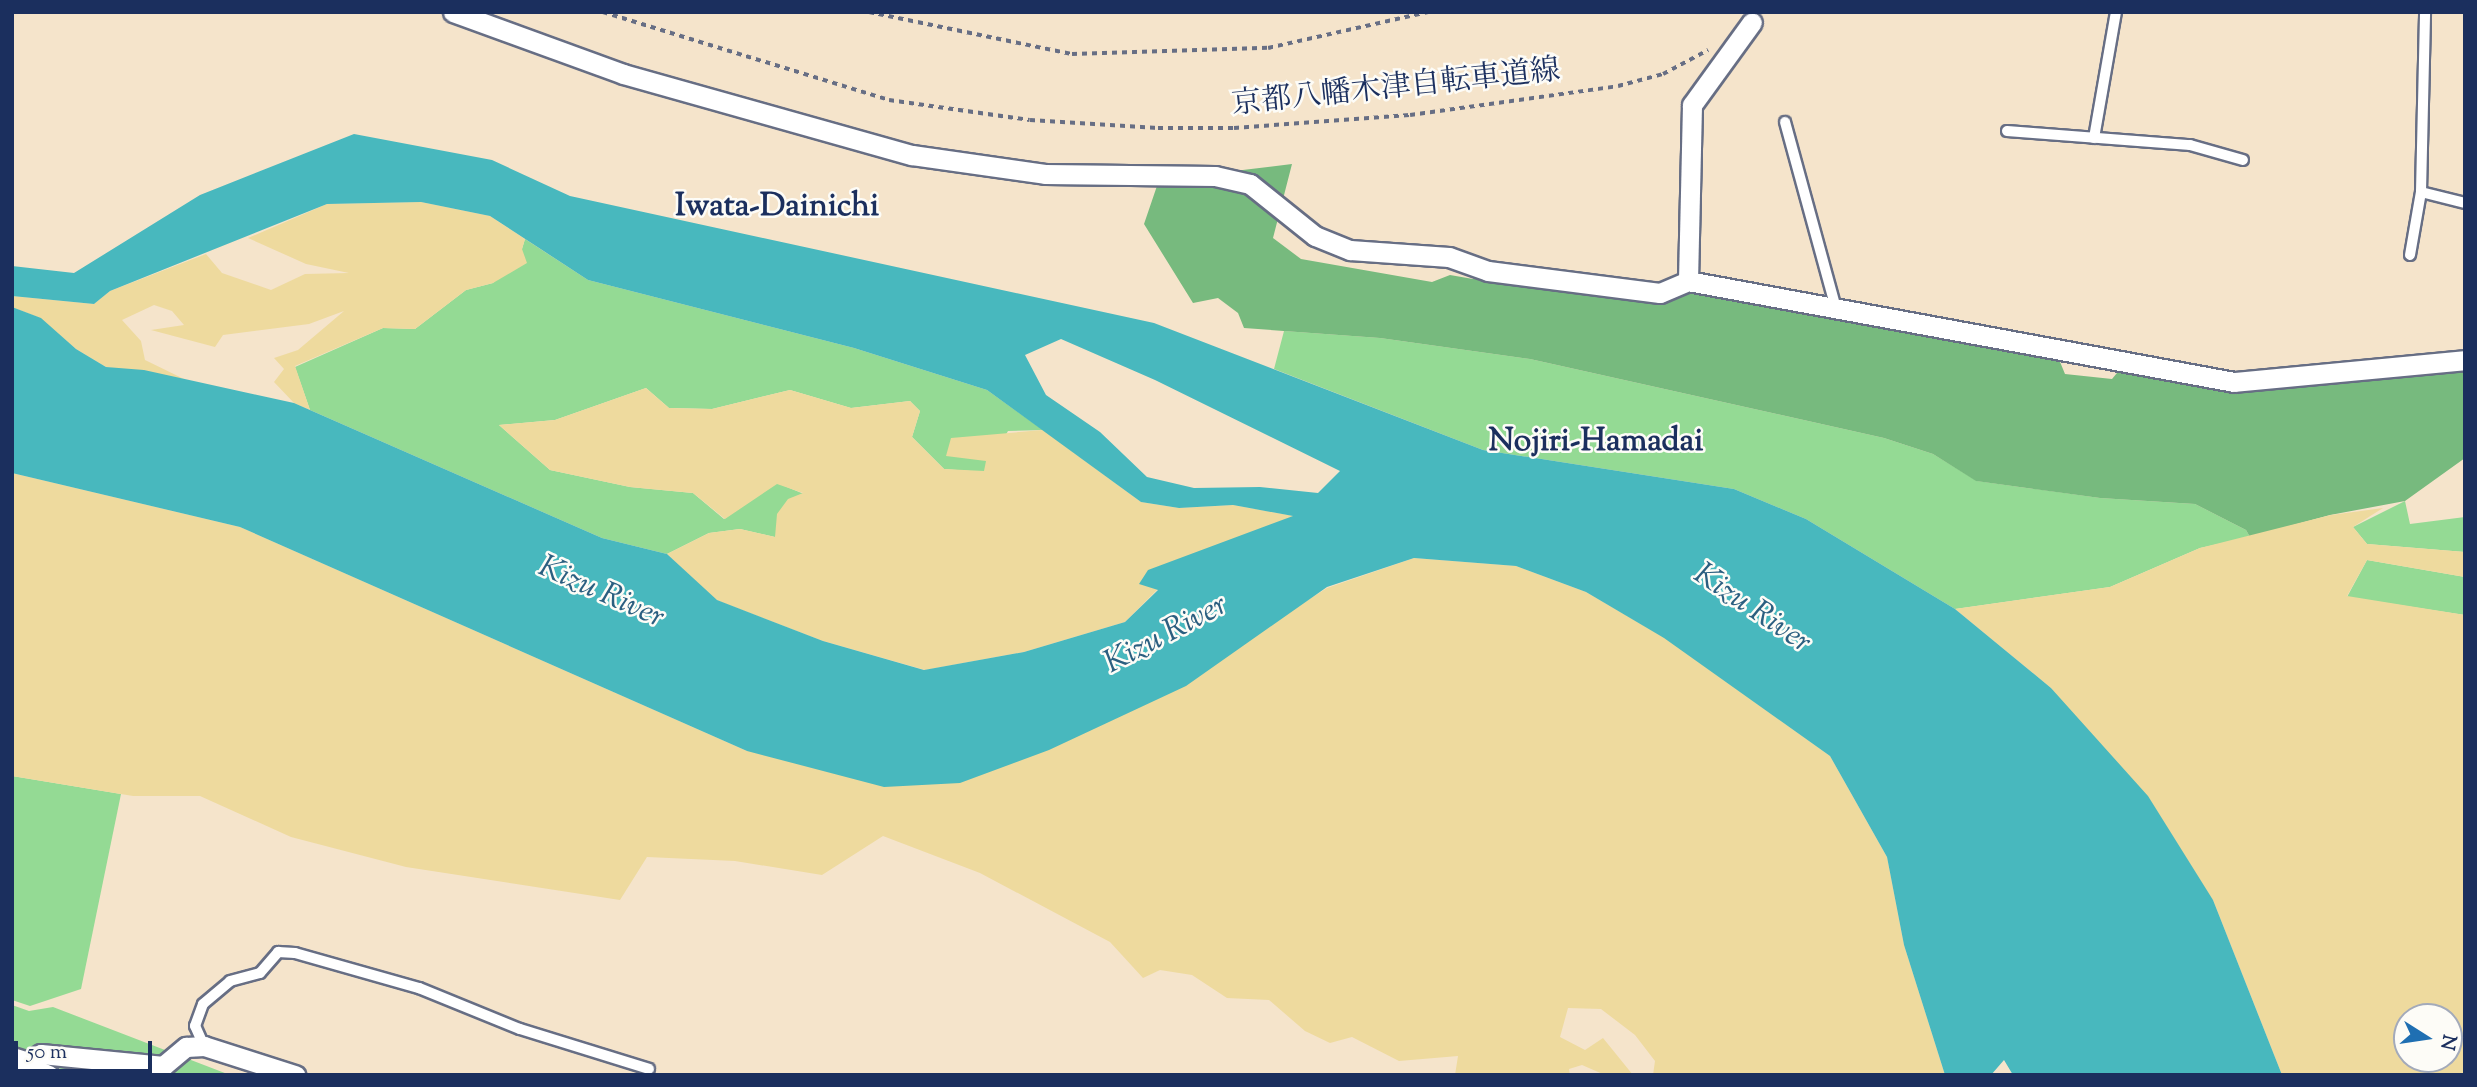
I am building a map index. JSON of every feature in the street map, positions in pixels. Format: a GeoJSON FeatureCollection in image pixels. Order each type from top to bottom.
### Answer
{"type":"FeatureCollection","features":[{"type":"Feature","properties":{"kind":"street"},"geometry":{"type":"LineString","coordinates":[[453,12],[623,74],[912,155],[1045,174],[1214,176],[1250,184],[1315,236],[1350,250],[1449,257],[1488,271],[1660,293],[1688,281],[2234,382],[2465,360]]}},
{"type":"Feature","properties":{"kind":"street"},"geometry":{"type":"LineString","coordinates":[[1688,281],[1692,105],[1752,22]]}},
{"type":"Feature","properties":{"kind":"street"},"geometry":{"type":"LineString","coordinates":[[29,1067],[41,1054],[163,1066],[186,1047],[204,1046],[295,1075]]}},
{"type":"Feature","properties":{"kind":"lane"},"geometry":{"type":"LineString","coordinates":[[2094,138],[2116,12]]}},
{"type":"Feature","properties":{"kind":"lane"},"geometry":{"type":"LineString","coordinates":[[2410,255],[2421,192],[2425,12]]}},
{"type":"Feature","properties":{"kind":"lane"},"geometry":{"type":"LineString","coordinates":[[1785,122],[1836,309]]}},
{"type":"Feature","properties":{"kind":"lane"},"geometry":{"type":"LineString","coordinates":[[2007,131],[2190,145],[2243,160]]}},
{"type":"Feature","properties":{"kind":"lane"},"geometry":{"type":"LineString","coordinates":[[2421,192],[2465,203]]}},
{"type":"Feature","properties":{"kind":"lane"},"geometry":{"type":"LineString","coordinates":[[204,1046],[195,1026],[203,1003],[230,981],[260,972],[278,952],[295,953],[419,988],[520,1029],[649,1069]]}},
{"type":"Feature","properties":{"kind":"path","name":"京都八幡木津自転車道線"},"geometry":{"type":"LineString","coordinates":[[603,12],[890,100],[1030,120],[1158,128],[1234,128],[1410,115],[1618,86],[1663,74],[1717,45]]}},
{"type":"Feature","properties":{"kind":"path"},"geometry":{"type":"LineString","coordinates":[[869,12],[1072,54],[1268,48],[1428,12]]}},
{"type":"Feature","properties":{"kind":"path"},"geometry":{"type":"LineString","coordinates":[[1517,12],[1587,12]]}},
{"type":"Feature","properties":{"kind":"green space"},"geometry":{"type":"Polygon","coordinates":[[[1292,164],[1273,238],[1301,259],[1432,282],[1450,275],[1473,279],[1506,269],[1679,285],[2058,357],[2065,374],[2112,379],[2122,367],[2234,390],[2465,365],[2465,458],[2405,501],[2330,515],[2250,537],[2246,530],[2195,504],[2100,498],[1976,481],[1933,454],[1884,438],[1530,359],[1380,338],[1244,328],[1238,313],[1218,298],[1193,303],[1144,224],[1159,180],[1292,164]]]}},
{"type":"Feature","properties":{"kind":"green space"},"geometry":{"type":"Polygon","coordinates":[[[525,239],[588,280],[854,348],[987,390],[1043,430],[1008,431],[984,472],[944,469],[912,437],[920,411],[910,401],[851,408],[790,390],[712,409],[669,408],[646,388],[555,420],[499,425],[550,470],[630,487],[693,493],[724,519],[777,483],[804,494],[775,537],[740,529],[709,533],[667,554],[602,538],[310,410],[295,367],[383,328],[415,329],[466,290],[493,283],[522,249],[525,239]]]}},
{"type":"Feature","properties":{"kind":"green space"},"geometry":{"type":"Polygon","coordinates":[[[1284,331],[1380,338],[1530,359],[1884,438],[1933,454],[1977,481],[2100,498],[2195,504],[2246,530],[2250,537],[2200,548],[2110,587],[1955,609],[1806,519],[1734,489],[1483,450],[1274,369],[1284,331]]]}},
{"type":"Feature","properties":{"kind":"green space"},"geometry":{"type":"Polygon","coordinates":[[[2405,501],[2410,524],[2465,517],[2465,552],[2367,544],[2353,527],[2405,501]]]}},
{"type":"Feature","properties":{"kind":"green space"},"geometry":{"type":"Polygon","coordinates":[[[2367,560],[2465,577],[2465,615],[2347,597],[2367,560]]]}},
{"type":"Feature","properties":{"kind":"green space"},"geometry":{"type":"Polygon","coordinates":[[[12,776],[121,794],[81,989],[30,1006],[12,1000],[12,776]]]}},
{"type":"Feature","properties":{"kind":"green space"},"geometry":{"type":"Polygon","coordinates":[[[12,1005],[29,1011],[53,1007],[230,1075],[77,1075],[12,1051],[12,1005]]]}},
{"type":"Feature","properties":{"kind":"sand"},"geometry":{"type":"Polygon","coordinates":[[[421,202],[490,216],[525,239],[522,249],[527,263],[493,283],[466,290],[415,329],[383,328],[295,366],[310,410],[294,403],[274,382],[284,369],[274,358],[298,350],[344,311],[309,324],[223,335],[215,347],[151,330],[184,325],[172,311],[154,305],[122,320],[141,341],[145,360],[184,379],[106,367],[76,349],[40,318],[12,307],[12,296],[94,304],[110,291],[206,254],[222,273],[271,290],[305,274],[349,273],[306,264],[248,238],[327,204],[421,202]]]}},
{"type":"Feature","properties":{"kind":"sand"},"geometry":{"type":"Polygon","coordinates":[[[646,388],[669,408],[712,409],[790,390],[851,408],[910,401],[920,411],[912,437],[944,469],[984,471],[986,461],[946,456],[951,438],[1043,430],[1141,502],[1179,508],[1233,505],[1294,516],[1159,588],[1125,622],[1024,652],[925,670],[823,641],[716,600],[667,554],[709,533],[740,529],[775,537],[777,514],[788,499],[803,493],[777,484],[725,519],[693,493],[630,487],[550,470],[499,425],[555,420],[646,388]]]}},
{"type":"Feature","properties":{"kind":"sand"},"geometry":{"type":"Polygon","coordinates":[[[12,473],[240,527],[747,751],[1276,620],[1327,588],[1414,558],[1516,566],[1586,592],[1665,638],[1830,756],[1887,857],[1904,945],[1945,1075],[1653,1075],[1655,1061],[1635,1035],[1601,1009],[1568,1008],[1560,1037],[1585,1050],[1603,1038],[1633,1075],[1605,1075],[1582,1065],[1569,1069],[1570,1075],[1455,1075],[1458,1056],[1399,1061],[1352,1037],[1330,1043],[1305,1031],[1269,1000],[1227,998],[1192,975],[1160,970],[1143,978],[1110,942],[980,873],[883,836],[822,875],[735,861],[647,857],[620,900],[406,867],[291,837],[200,796],[133,796],[12,776],[12,473]]]}},
{"type":"Feature","properties":{"kind":"sand"},"geometry":{"type":"Polygon","coordinates":[[[2383,508],[2353,527],[2367,544],[2465,552],[2465,577],[2367,560],[2347,596],[2465,615],[2465,1075],[2282,1075],[2213,900],[2051,688],[1955,609],[2110,587],[2200,548],[2331,515],[2383,508]]]}},
{"type":"Feature","properties":{"kind":"water","name":"Kizu River"},"geometry":{"type":"Polygon","coordinates":[[[354,134],[492,160],[570,196],[1154,323],[1483,450],[1734,489],[1806,519],[1955,609],[2051,688],[2148,796],[2213,900],[2282,1075],[2013,1075],[2004,1060],[1991,1075],[1945,1075],[1904,945],[1887,857],[1830,756],[1664,638],[1586,592],[1516,566],[1414,558],[1327,587],[1186,686],[1049,750],[960,783],[884,787],[747,751],[240,527],[12,473],[12,307],[41,318],[76,349],[106,367],[144,370],[294,403],[602,538],[667,554],[717,600],[823,641],[924,670],[1024,652],[1125,622],[1158,590],[1139,584],[1148,570],[1293,516],[1233,505],[1179,508],[1141,502],[987,390],[854,348],[588,280],[490,216],[421,202],[327,204],[110,291],[94,304],[12,296],[12,266],[74,273],[200,195],[354,134]],[[1061,339],[1025,355],[1046,395],[1100,432],[1147,477],[1194,488],[1260,487],[1318,493],[1340,471],[1155,380],[1061,339]]]}},
{"type":"Feature","properties":{"kind":"district","name":"Iwata-Dainichi"},"geometry":{"type":"Point","coordinates":[777,207]}},
{"type":"Feature","properties":{"kind":"district","name":"Nojiri-Hamadai"},"geometry":{"type":"Point","coordinates":[1596,442]}}]}
